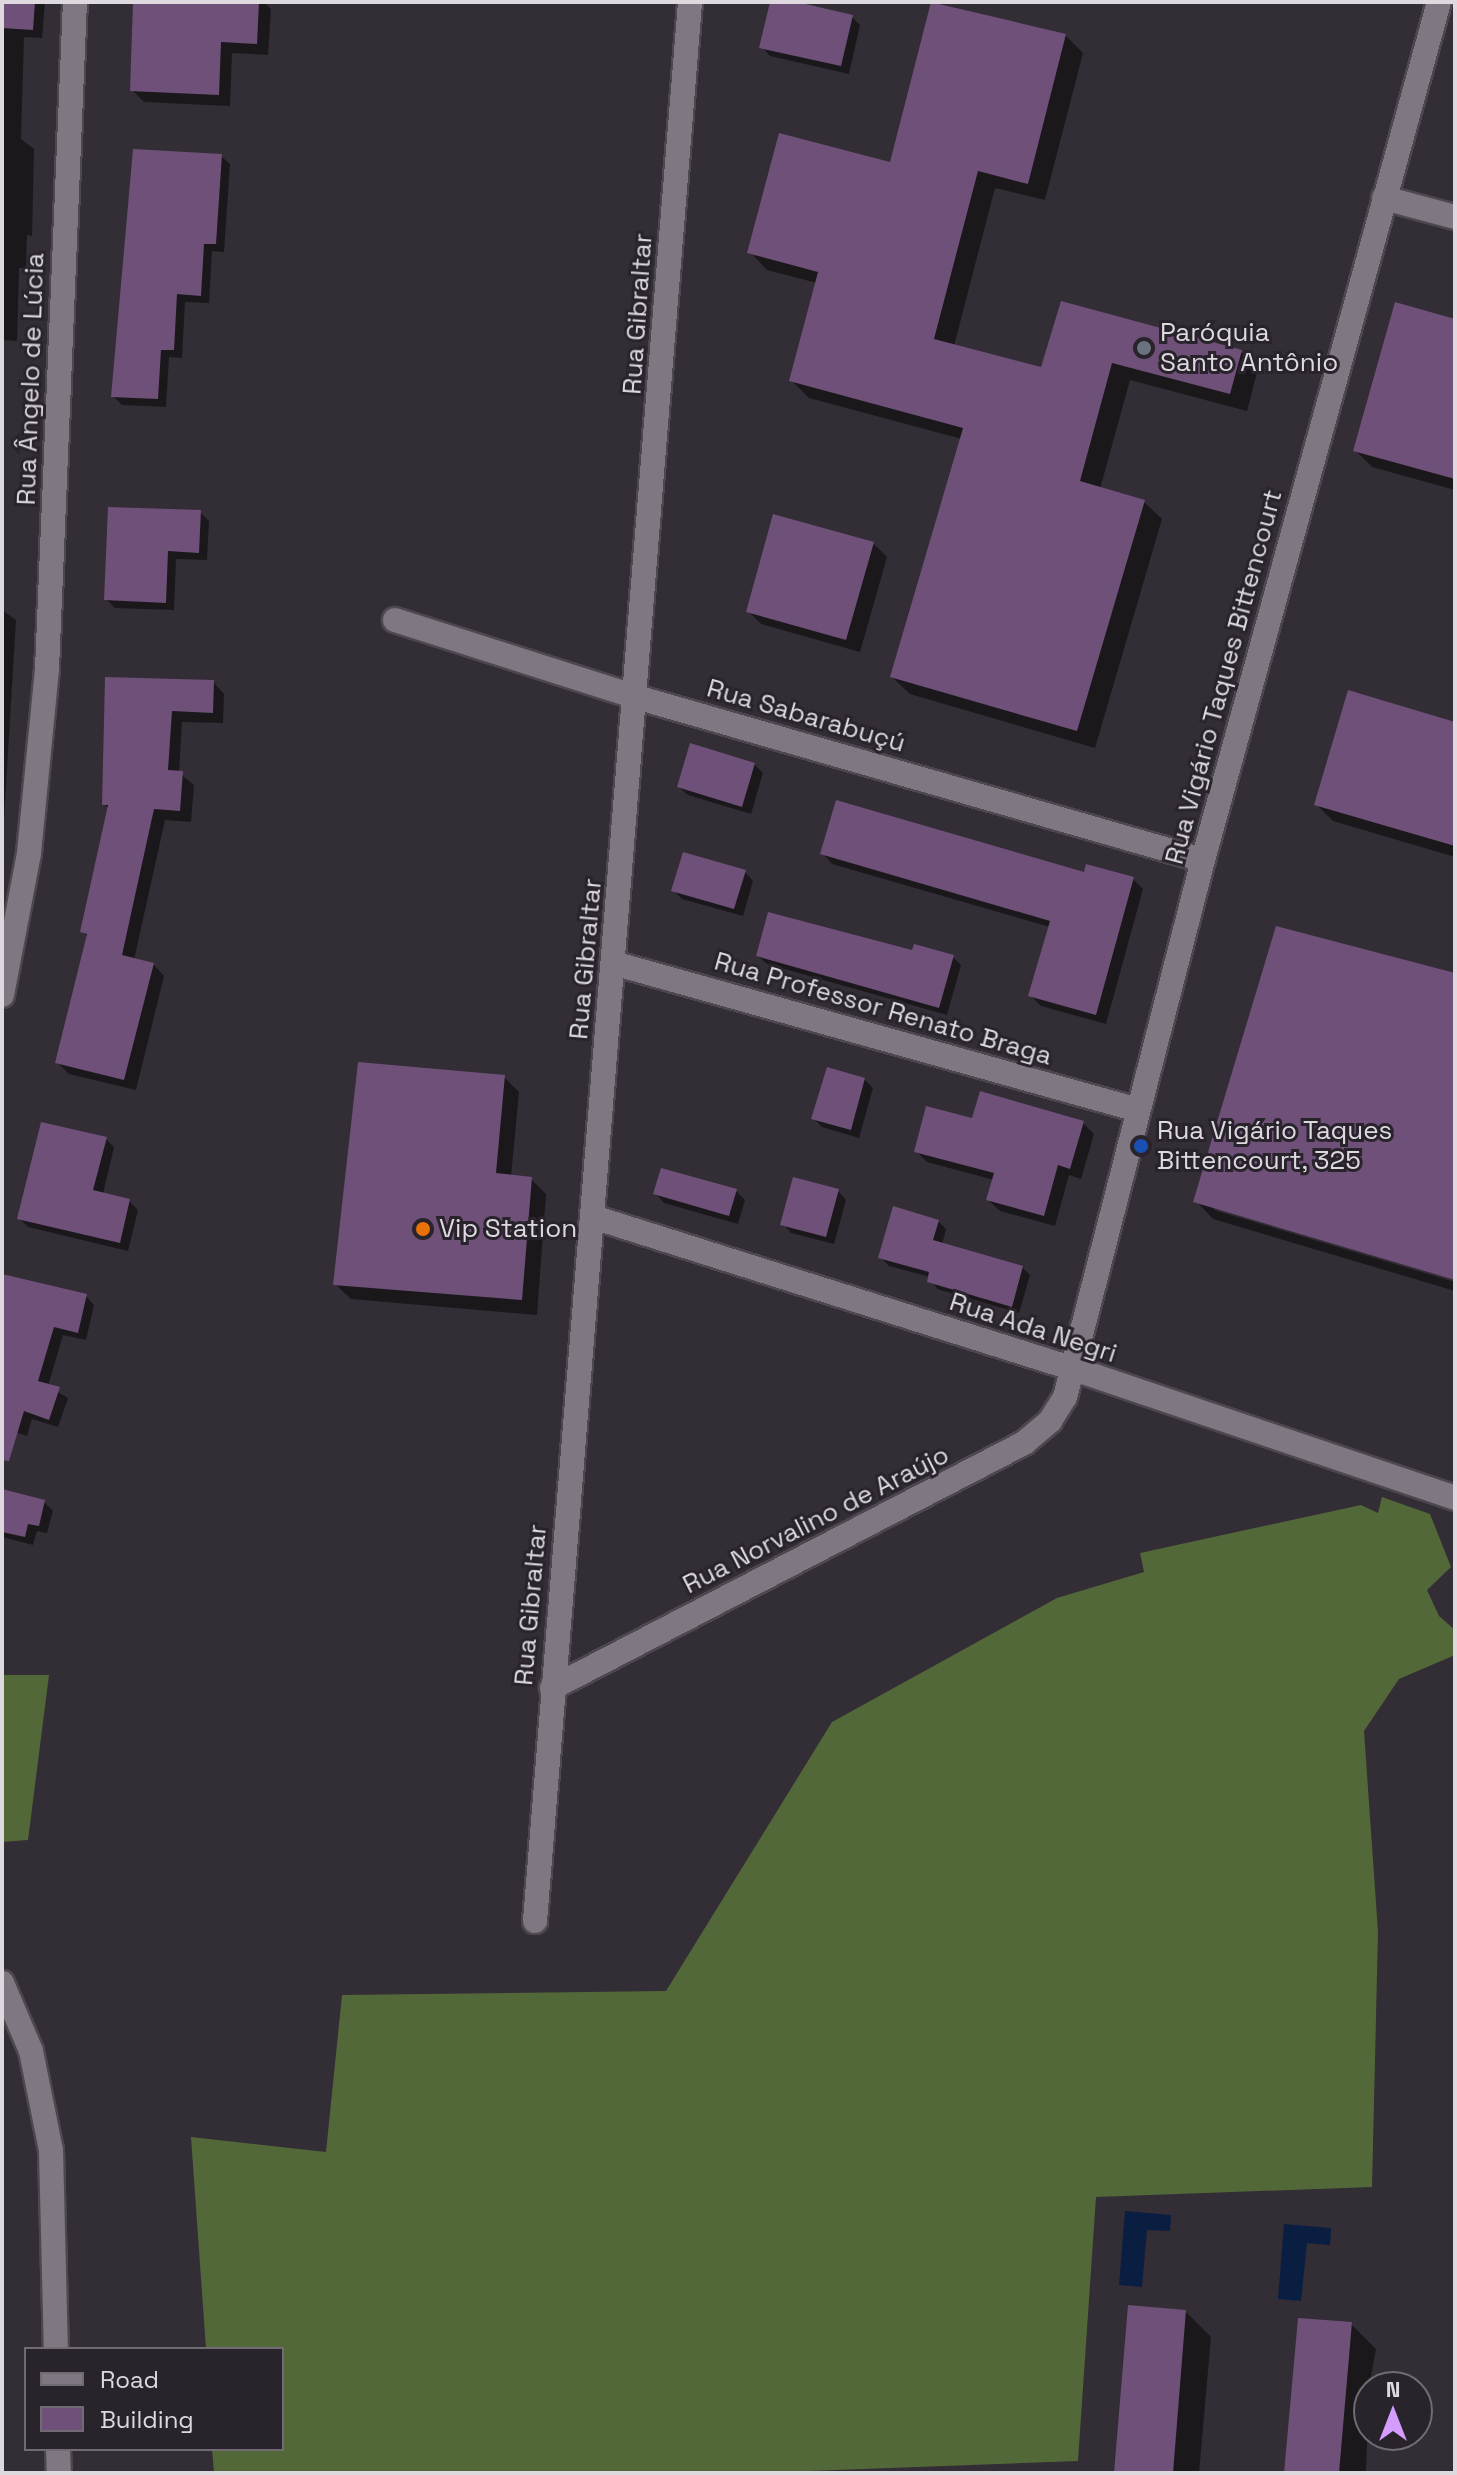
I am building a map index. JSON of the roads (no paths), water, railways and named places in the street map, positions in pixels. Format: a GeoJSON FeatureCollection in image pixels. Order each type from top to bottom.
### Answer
{"type":"FeatureCollection","features":[{"type":"Feature","properties":{"kind":"street","name":"Rua Ângelo de Lúcia"},"geometry":{"type":"LineString","coordinates":[[2,995],[29,853],[47,669],[75,2]]}},
{"type":"Feature","properties":{"kind":"street","name":"Rua Gibraltar"},"geometry":{"type":"LineString","coordinates":[[535,1921],[690,2]]}},
{"type":"Feature","properties":{"kind":"street","name":"Rua Vigário Taques Bittencourt"},"geometry":{"type":"LineString","coordinates":[[1074,1369],[1203,860],[1439,2]]}},
{"type":"Feature","properties":{"kind":"street"},"geometry":{"type":"LineString","coordinates":[[1384,198],[1455,217]]}},
{"type":"Feature","properties":{"kind":"street","name":"Rua Sabarabuçú"},"geometry":{"type":"LineString","coordinates":[[395,620],[636,697],[1203,860]]}},
{"type":"Feature","properties":{"kind":"street","name":"Rua Professor Renato Braga"},"geometry":{"type":"LineString","coordinates":[[613,963],[1138,1110]]}},
{"type":"Feature","properties":{"kind":"street","name":"Rua Ada Negri"},"geometry":{"type":"LineString","coordinates":[[593,1217],[1074,1369],[1455,1498]]}},
{"type":"Feature","properties":{"kind":"street","name":"Rua Norvalino de Araújo"},"geometry":{"type":"LineString","coordinates":[[552,1688],[1024,1443],[1050,1421],[1074,1369]]}},
{"type":"Feature","properties":{"kind":"street"},"geometry":{"type":"LineString","coordinates":[[2,1983],[31,2051],[49,2134],[56,2347]]}},
{"type":"Feature","properties":{"kind":"street"},"geometry":{"type":"LineString","coordinates":[[58,2451],[59,2473]]}},
{"type":"Feature","properties":{"kind":"water"},"geometry":{"type":"Polygon","coordinates":[[[1125,2211],[1171,2215],[1170,2231],[1147,2230],[1142,2287],[1119,2285],[1125,2211]]]}},
{"type":"Feature","properties":{"kind":"water"},"geometry":{"type":"Polygon","coordinates":[[[1284,2224],[1331,2228],[1330,2245],[1307,2243],[1301,2301],[1278,2299],[1284,2224]]]}},
{"type":"Feature","properties":{"kind":"place","name":"Paróquia Santo Antônio"},"geometry":{"type":"Point","coordinates":[1144,348]}},
{"type":"Feature","properties":{"kind":"place","name":"Rua Vigário Taques Bittencourt, 325"},"geometry":{"type":"Point","coordinates":[1141,1146]}},
{"type":"Feature","properties":{"kind":"place","name":"Vip Station"},"geometry":{"type":"Point","coordinates":[423,1229]}}]}
